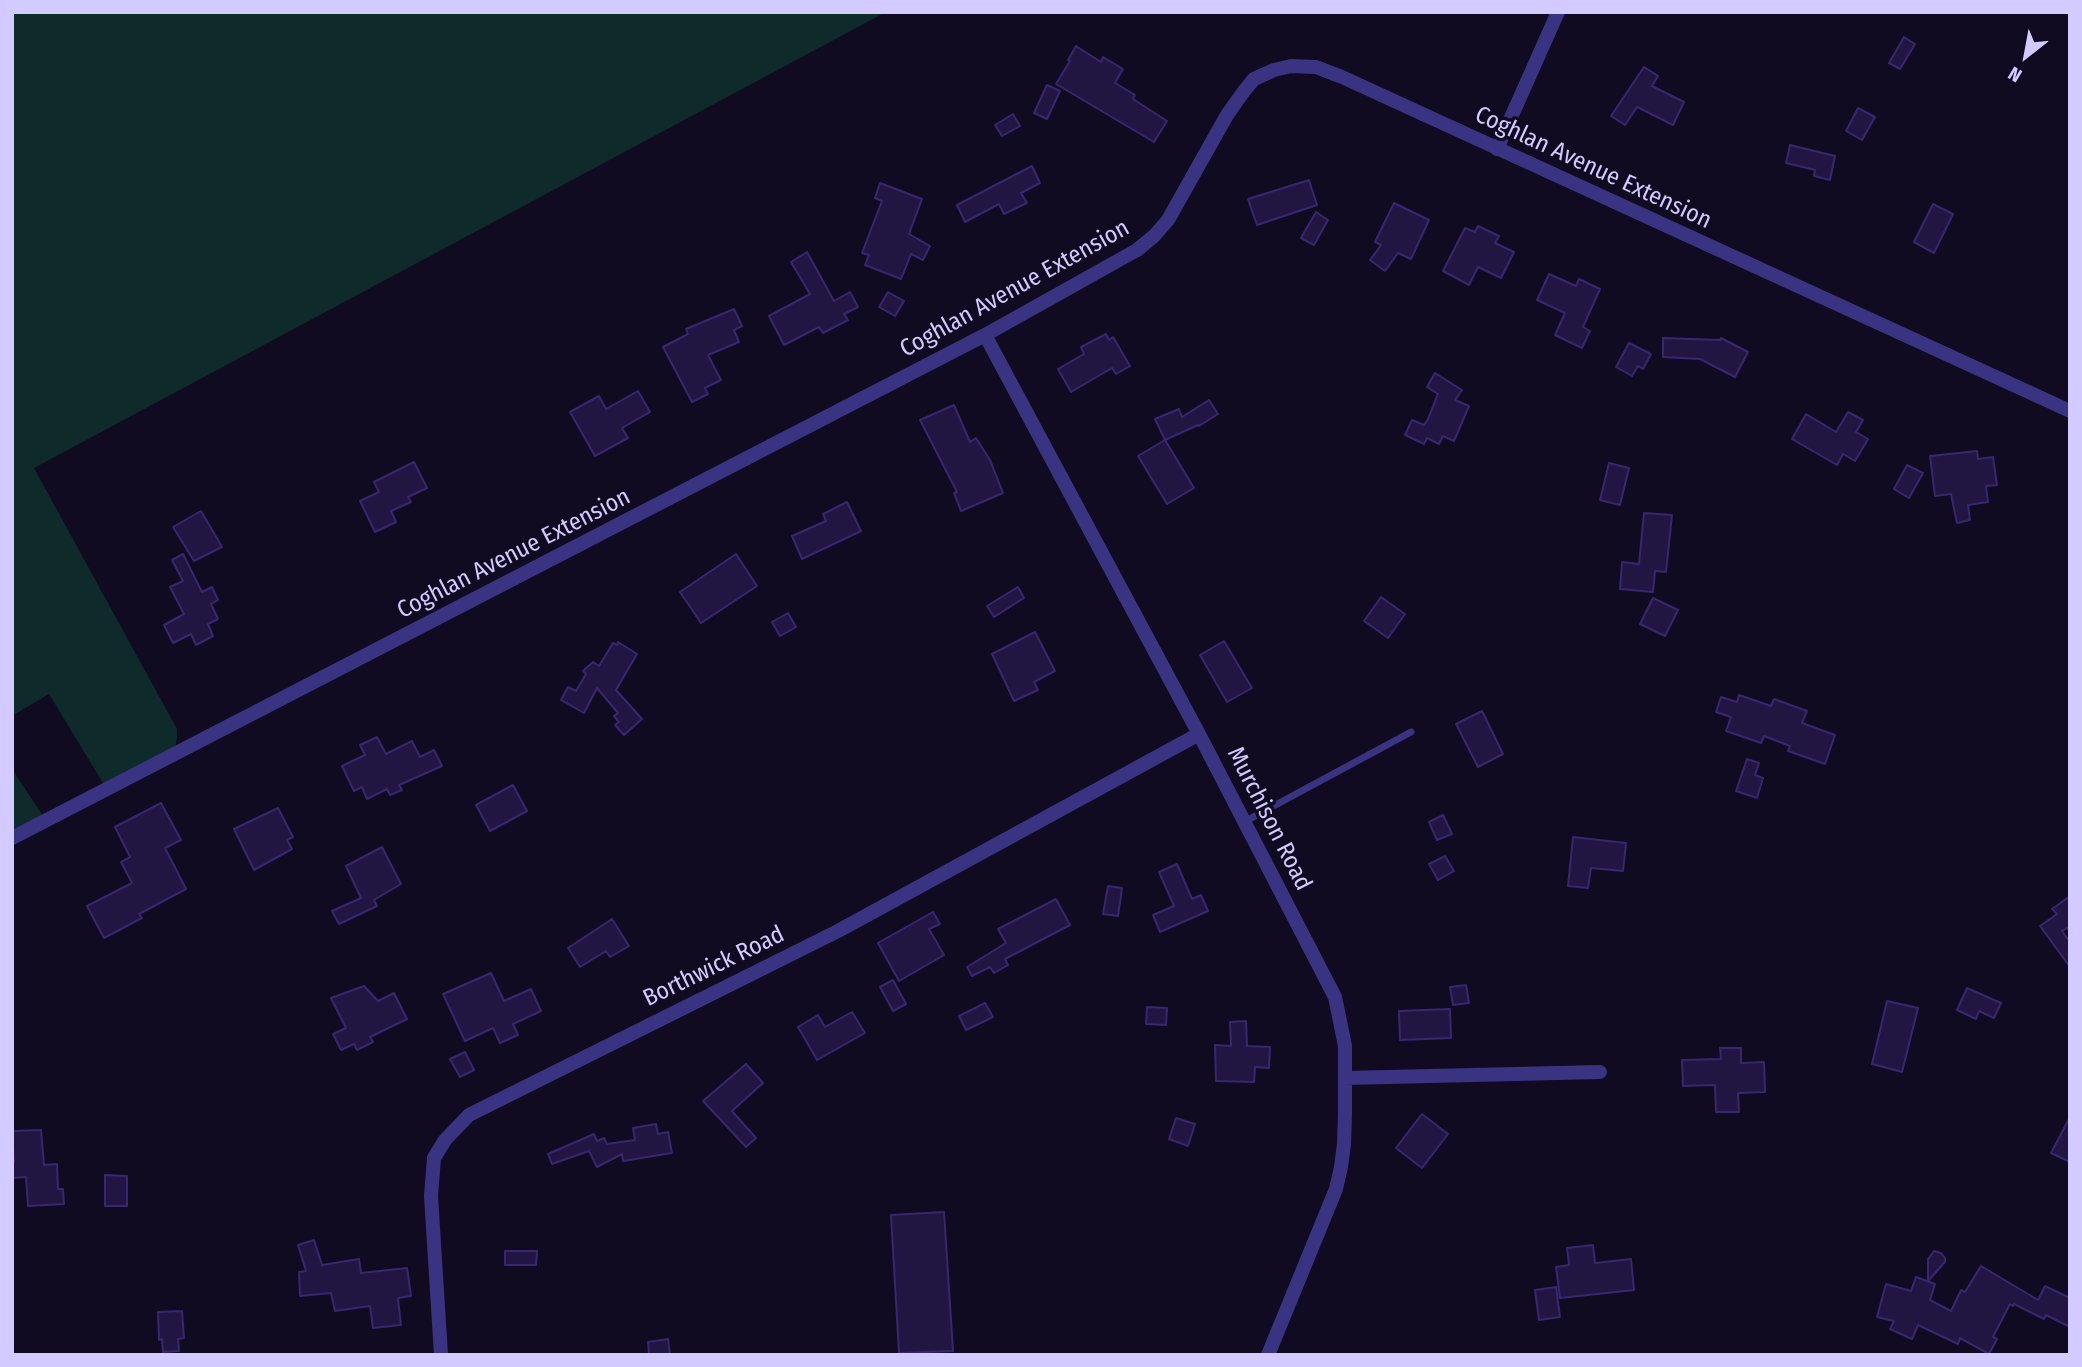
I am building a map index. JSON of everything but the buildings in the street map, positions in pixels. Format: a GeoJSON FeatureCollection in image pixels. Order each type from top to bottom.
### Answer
{"type":"FeatureCollection","features":[{"type":"Feature","properties":{"kind":"street"},"geometry":{"type":"LineString","coordinates":[[1497,149],[1558,12]]}},
{"type":"Feature","properties":{"kind":"street","name":"Coghlan Avenue Extension"},"geometry":{"type":"LineString","coordinates":[[12,838],[985,335],[1137,250],[1168,220],[1237,100],[1254,79],[1291,66],[1316,67],[1342,77],[2070,411]]}},
{"type":"Feature","properties":{"kind":"street","name":"Murchison Road"},"geometry":{"type":"LineString","coordinates":[[985,335],[1199,734],[1335,998],[1345,1046],[1344,1144],[1336,1189],[1268,1355]]}},
{"type":"Feature","properties":{"kind":"street","name":"Borthwick Road"},"geometry":{"type":"LineString","coordinates":[[441,1355],[431,1196],[434,1158],[445,1140],[469,1115],[838,931],[1199,734]]}},
{"type":"Feature","properties":{"kind":"street"},"geometry":{"type":"LineString","coordinates":[[1345,1078],[1600,1072]]}},
{"type":"Feature","properties":{"kind":"lane"},"geometry":{"type":"LineString","coordinates":[[1244,822],[1411,732]]}},
{"type":"Feature","properties":{"kind":"green space"},"geometry":{"type":"Polygon","coordinates":[[[12,12],[886,12],[34,468],[177,729],[175,747],[106,788],[49,694],[12,716],[12,12]]]}},
{"type":"Feature","properties":{"kind":"green space"},"geometry":{"type":"Polygon","coordinates":[[[12,769],[45,819],[12,835],[12,769]]]}}]}
